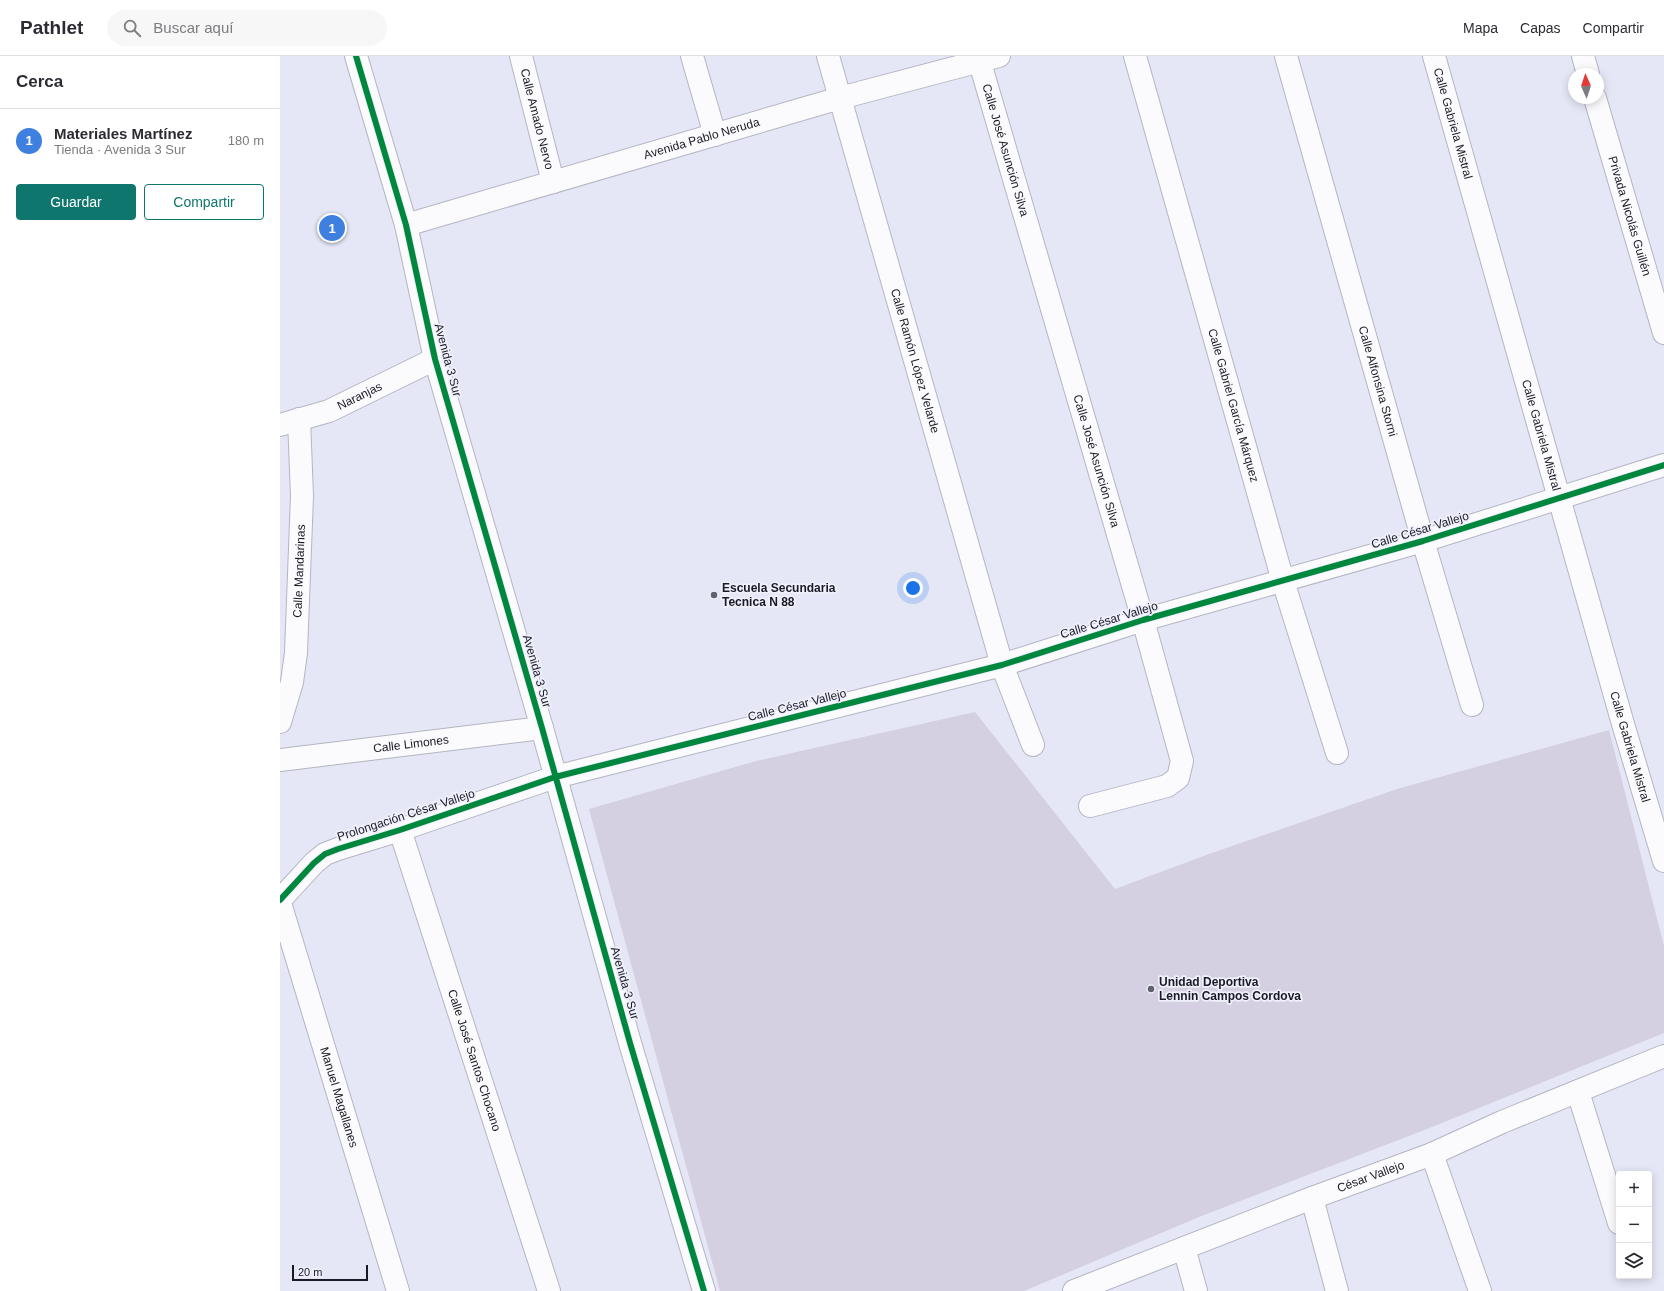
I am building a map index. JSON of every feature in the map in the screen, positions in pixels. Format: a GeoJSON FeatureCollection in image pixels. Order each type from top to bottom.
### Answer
{"type":"FeatureCollection","features":[{"type":"Feature","properties":{"kind":"street","name":"Avenida 3 Sur"},"geometry":{"type":"LineString","coordinates":[[356,56],[406,226],[435,359],[556,777],[630,1043],[704,1291]]}},
{"type":"Feature","properties":{"kind":"street","name":"Calle Amado Nervo"},"geometry":{"type":"LineString","coordinates":[[521,56],[553,182]]}},
{"type":"Feature","properties":{"kind":"street"},"geometry":{"type":"LineString","coordinates":[[692,56],[715,135]]}},
{"type":"Feature","properties":{"kind":"street","name":"Calle Ramón López Velarde"},"geometry":{"type":"LineString","coordinates":[[828,56],[1002,665]]}},
{"type":"Feature","properties":{"kind":"street","name":"Calle Gabriel García Márquez"},"geometry":{"type":"LineString","coordinates":[[1135,56],[1283,581],[1337,753]]}},
{"type":"Feature","properties":{"kind":"street","name":"Calle Alfonsina Storni"},"geometry":{"type":"LineString","coordinates":[[1286,56],[1472,705]]}},
{"type":"Feature","properties":{"kind":"street","name":"Calle Gabriela Mistral"},"geometry":{"type":"LineString","coordinates":[[1434,56],[1619,709],[1664,861]]}},
{"type":"Feature","properties":{"kind":"street"},"geometry":{"type":"LineString","coordinates":[[1583,56],[1586,68]]}},
{"type":"Feature","properties":{"kind":"street","name":"Avenida Pablo Neruda"},"geometry":{"type":"LineString","coordinates":[[406,226],[840,98],[986,58]]}},
{"type":"Feature","properties":{"kind":"street","name":"Calle José Asunción Silva"},"geometry":{"type":"LineString","coordinates":[[986,58],[1182,761],[1178,778],[1167,786],[1090,806]]}},
{"type":"Feature","properties":{"kind":"street","name":"Privada Nicolás Guillén"},"geometry":{"type":"LineString","coordinates":[[1597,104],[1664,334]]}},
{"type":"Feature","properties":{"kind":"street","name":"Naranjas"},"geometry":{"type":"LineString","coordinates":[[290,422],[329,411],[435,359]]}},
{"type":"Feature","properties":{"kind":"street","name":"Calle Mandarinas"},"geometry":{"type":"LineString","coordinates":[[280,722],[286,686],[296,653],[302,496],[290,422]]}},
{"type":"Feature","properties":{"kind":"street","name":"Calle César Vallejo"},"geometry":{"type":"LineString","coordinates":[[556,777],[1002,665],[1143,620],[1424,541],[1664,465]]}},
{"type":"Feature","properties":{"kind":"street"},"geometry":{"type":"LineString","coordinates":[[1002,665],[1033,745]]}},
{"type":"Feature","properties":{"kind":"street","name":"Calle Limones"},"geometry":{"type":"LineString","coordinates":[[280,760],[542,728]]}},
{"type":"Feature","properties":{"kind":"street","name":"Prolongación César Vallejo"},"geometry":{"type":"LineString","coordinates":[[280,900],[314,863],[325,854],[556,777]]}},
{"type":"Feature","properties":{"kind":"street","name":"Calle José Santos Chocano"},"geometry":{"type":"LineString","coordinates":[[400,830],[549,1291]]}},
{"type":"Feature","properties":{"kind":"street","name":"Manuel Magallanes"},"geometry":{"type":"LineString","coordinates":[[280,903],[398,1291]]}},
{"type":"Feature","properties":{"kind":"street","name":"César Vallejo"},"geometry":{"type":"LineString","coordinates":[[1074,1291],[1312,1198],[1432,1154],[1502,1122],[1664,1056]]}},
{"type":"Feature","properties":{"kind":"street"},"geometry":{"type":"LineString","coordinates":[[1578,1092],[1616,1213]]}},
{"type":"Feature","properties":{"kind":"street"},"geometry":{"type":"LineString","coordinates":[[1432,1154],[1480,1291]]}},
{"type":"Feature","properties":{"kind":"street"},"geometry":{"type":"LineString","coordinates":[[1312,1198],[1337,1291]]}},
{"type":"Feature","properties":{"kind":"street"},"geometry":{"type":"LineString","coordinates":[[1184,1248],[1196,1291]]}},
{"type":"Feature","properties":{"kind":"building","name":"Unidad Deportiva Lennin Campos Cordova"},"geometry":{"type":"Polygon","coordinates":[[[975,712],[1115,889],[1209,854],[1397,789],[1609,730],[1664,946],[1664,1033],[1427,1129],[1199,1217],[1024,1291],[720,1291],[589,809],[756,761],[975,712]]]}},
{"type":"Feature","properties":{"kind":"cycle path"},"geometry":{"type":"LineString","coordinates":[[356,56],[406,225],[435,359],[542,728],[630,1043],[704,1291]]}},
{"type":"Feature","properties":{"kind":"cycle path"},"geometry":{"type":"LineString","coordinates":[[280,900],[314,863],[325,854],[555,777],[1002,665],[1143,620],[1423,541],[1664,465]]}},
{"type":"Feature","properties":{"kind":"place","name":"Materiales Martínez"},"geometry":{"type":"Point","coordinates":[332,228]}},
{"type":"Feature","properties":{"kind":"place","name":"Escuela Secundaria Tecnica N 88"},"geometry":{"type":"Point","coordinates":[714,595]}},
{"type":"Feature","properties":{"kind":"place","name":"Unidad Deportiva Lennin Campos Cordova"},"geometry":{"type":"Point","coordinates":[1151,989]}}]}
